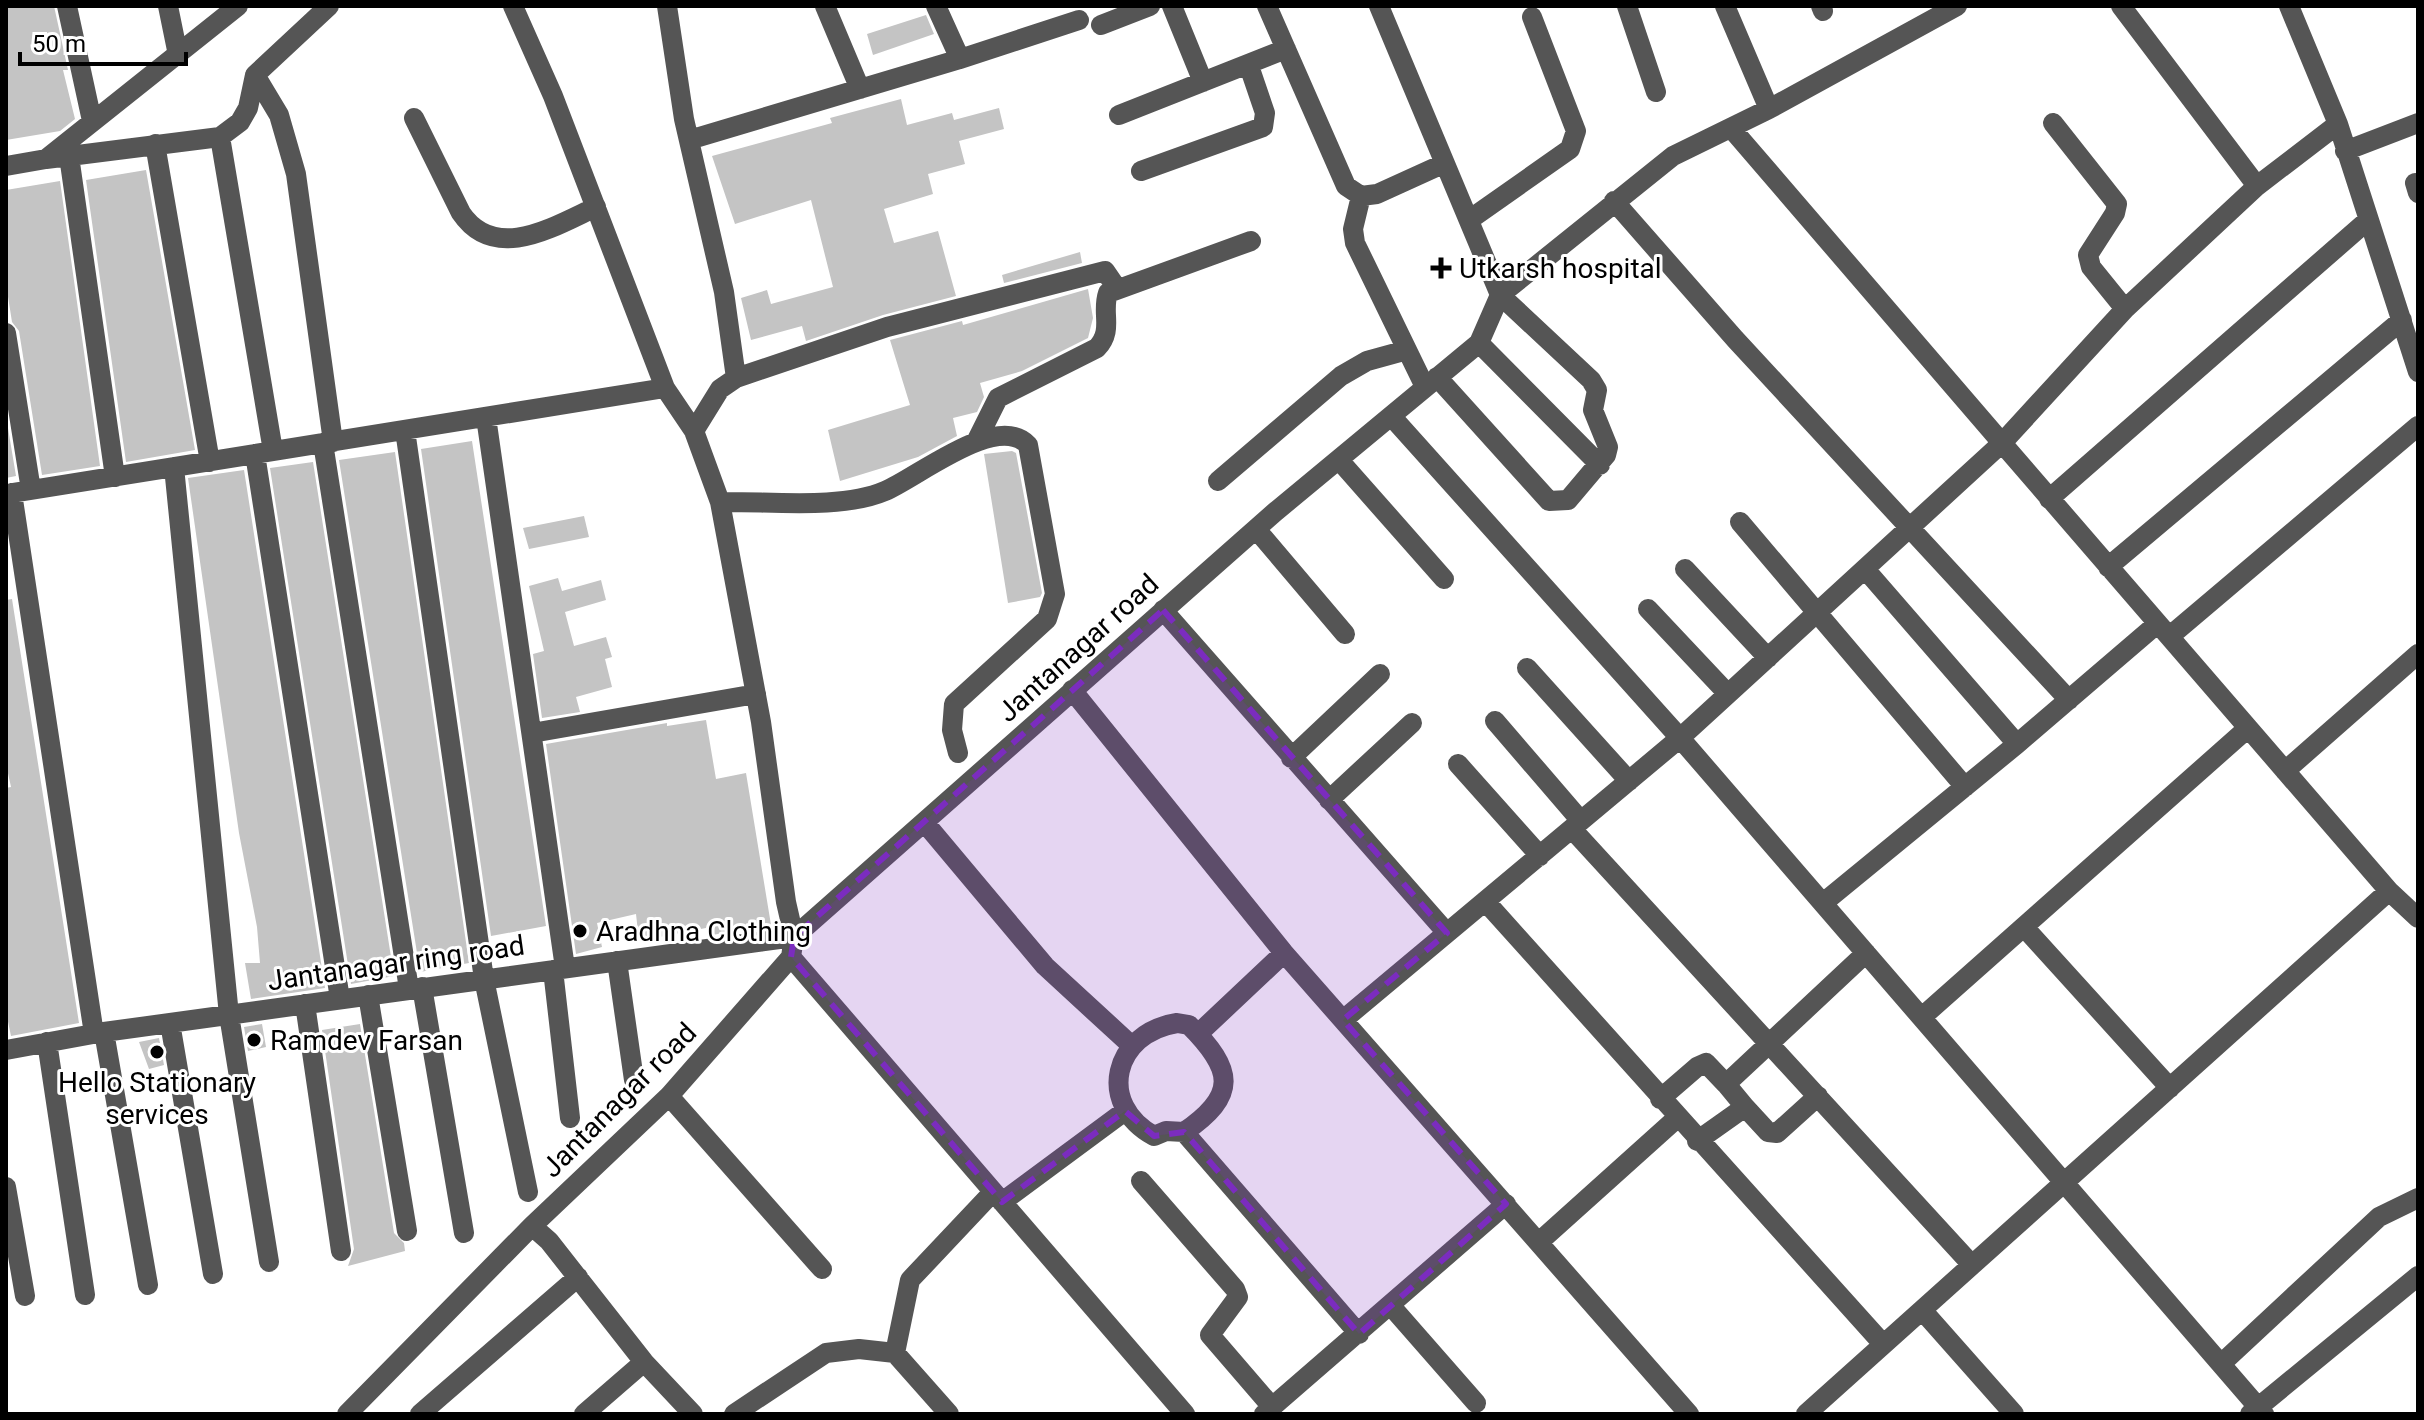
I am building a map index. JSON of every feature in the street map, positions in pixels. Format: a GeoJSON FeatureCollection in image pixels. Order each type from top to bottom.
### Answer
{"type":"FeatureCollection","features":[{"type":"Feature","properties":{"kind":"street"},"geometry":{"type":"LineString","coordinates":[[67,6],[92,121]]}},
{"type":"Feature","properties":{"kind":"street"},"geometry":{"type":"LineString","coordinates":[[168,6],[178,55]]}},
{"type":"Feature","properties":{"kind":"street"},"geometry":{"type":"LineString","coordinates":[[46,159],[238,6]]}},
{"type":"Feature","properties":{"kind":"street"},"geometry":{"type":"LineString","coordinates":[[6,166],[220,137],[240,122],[248,108],[255,75],[329,6]]}},
{"type":"Feature","properties":{"kind":"street"},"geometry":{"type":"LineString","coordinates":[[513,6],[596,207],[665,388],[694,431],[720,502],[756,694],[792,947],[998,1197],[1185,1414]]}},
{"type":"Feature","properties":{"kind":"street"},"geometry":{"type":"LineString","coordinates":[[667,6],[689,140],[724,292],[736,378]]}},
{"type":"Feature","properties":{"kind":"street"},"geometry":{"type":"LineString","coordinates":[[825,6],[860,89]]}},
{"type":"Feature","properties":{"kind":"street"},"geometry":{"type":"LineString","coordinates":[[936,6],[960,59]]}},
{"type":"Feature","properties":{"kind":"street"},"geometry":{"type":"LineString","coordinates":[[1101,25],[1150,6]]}},
{"type":"Feature","properties":{"kind":"street"},"geometry":{"type":"LineString","coordinates":[[1172,6],[1203,82]]}},
{"type":"Feature","properties":{"kind":"street"},"geometry":{"type":"LineString","coordinates":[[1267,6],[1346,186],[1361,196],[1377,194],[1443,164]]}},
{"type":"Feature","properties":{"kind":"street"},"geometry":{"type":"LineString","coordinates":[[1361,196],[1353,229],[1355,243],[1407,350],[1431,382],[1549,501],[1568,500],[1600,465],[1608,447],[1593,410],[1598,395],[1591,380],[1500,295],[1379,6]]}},
{"type":"Feature","properties":{"kind":"street"},"geometry":{"type":"LineString","coordinates":[[1627,6],[1656,92]]}},
{"type":"Feature","properties":{"kind":"street"},"geometry":{"type":"LineString","coordinates":[[1725,6],[1769,109]]}},
{"type":"Feature","properties":{"kind":"street"},"geometry":{"type":"LineString","coordinates":[[1500,295],[1673,156],[1769,109],[1957,6]]}},
{"type":"Feature","properties":{"kind":"street"},"geometry":{"type":"LineString","coordinates":[[2121,6],[2257,186]]}},
{"type":"Feature","properties":{"kind":"street"},"geometry":{"type":"LineString","coordinates":[[2289,6],[2338,124],[2418,372]]}},
{"type":"Feature","properties":{"kind":"street"},"geometry":{"type":"LineString","coordinates":[[1469,220],[1570,149],[1575,141],[1576,131],[1532,17]]}},
{"type":"Feature","properties":{"kind":"street"},"geometry":{"type":"LineString","coordinates":[[689,140],[1079,20]]}},
{"type":"Feature","properties":{"kind":"street"},"geometry":{"type":"LineString","coordinates":[[1119,115],[1286,49]]}},
{"type":"Feature","properties":{"kind":"street"},"geometry":{"type":"LineString","coordinates":[[1141,171],[1263,127],[1265,113],[1249,66]]}},
{"type":"Feature","properties":{"kind":"street"},"geometry":{"type":"LineString","coordinates":[[255,75],[279,115],[296,174],[328,442],[416,988],[464,1233]]}},
{"type":"Feature","properties":{"kind":"street"},"geometry":{"type":"LineString","coordinates":[[414,118],[461,213],[471,227],[485,238],[515,238],[546,231],[596,207]]}},
{"type":"Feature","properties":{"kind":"street"},"geometry":{"type":"LineString","coordinates":[[2053,123],[2117,204],[2115,213],[2088,255],[2091,267],[2125,309]]}},
{"type":"Feature","properties":{"kind":"street"},"geometry":{"type":"LineString","coordinates":[[2345,151],[2418,123]]}},
{"type":"Feature","properties":{"kind":"street"},"geometry":{"type":"LineString","coordinates":[[1343,1020],[1680,738],[2002,443],[2125,309],[2257,186],[2338,124]]}},
{"type":"Feature","properties":{"kind":"street"},"geometry":{"type":"LineString","coordinates":[[1731,128],[2389,891],[2418,918]]}},
{"type":"Feature","properties":{"kind":"street"},"geometry":{"type":"LineString","coordinates":[[220,137],[340,999]]}},
{"type":"Feature","properties":{"kind":"street"},"geometry":{"type":"LineString","coordinates":[[155,144],[210,462]]}},
{"type":"Feature","properties":{"kind":"street"},"geometry":{"type":"LineString","coordinates":[[69,156],[115,477]]}},
{"type":"Feature","properties":{"kind":"street"},"geometry":{"type":"LineString","coordinates":[[1614,201],[1910,530],[2069,700]]}},
{"type":"Feature","properties":{"kind":"street"},"geometry":{"type":"LineString","coordinates":[[2049,499],[2367,221]]}},
{"type":"Feature","properties":{"kind":"street"},"geometry":{"type":"LineString","coordinates":[[977,440],[998,398],[1097,348],[1104,341],[1108,331],[1105,301],[1108,293],[1116,287],[1251,241]]}},
{"type":"Feature","properties":{"kind":"street"},"geometry":{"type":"LineString","coordinates":[[694,431],[720,389],[736,378],[887,327],[1105,271],[1116,287]]}},
{"type":"Feature","properties":{"kind":"street","name":"Jantanagar road"},"geometry":{"type":"LineString","coordinates":[[347,1414],[532,1226],[669,1096],[792,947],[1072,690],[1256,529],[1479,343],[1500,295]]}},
{"type":"Feature","properties":{"kind":"street"},"geometry":{"type":"LineString","coordinates":[[2108,567],[2418,301]]}},
{"type":"Feature","properties":{"kind":"street"},"geometry":{"type":"LineString","coordinates":[[6,333],[16,493],[99,1033],[148,1285]]}},
{"type":"Feature","properties":{"kind":"street"},"geometry":{"type":"LineString","coordinates":[[1479,343],[1600,465]]}},
{"type":"Feature","properties":{"kind":"street"},"geometry":{"type":"LineString","coordinates":[[1218,481],[1341,376],[1367,361],[1407,350]]}},
{"type":"Feature","properties":{"kind":"street"},"geometry":{"type":"LineString","coordinates":[[16,493],[665,388]]}},
{"type":"Feature","properties":{"kind":"street"},"geometry":{"type":"LineString","coordinates":[[486,417],[532,733],[559,969],[570,1118]]}},
{"type":"Feature","properties":{"kind":"street"},"geometry":{"type":"LineString","coordinates":[[1392,417],[1680,738],[2065,1181],[2221,1364],[2257,1412],[2418,1276]]}},
{"type":"Feature","properties":{"kind":"street"},"geometry":{"type":"LineString","coordinates":[[1823,903],[2069,700],[2164,630],[2418,426]]}},
{"type":"Feature","properties":{"kind":"street"},"geometry":{"type":"LineString","coordinates":[[405,430],[484,979],[528,1192]]}},
{"type":"Feature","properties":{"kind":"street"},"geometry":{"type":"LineString","coordinates":[[720,502],[860,500],[886,491],[977,440],[1013,435],[1028,445],[1055,594],[1047,619],[954,704],[952,730],[958,753]]}},
{"type":"Feature","properties":{"kind":"street"},"geometry":{"type":"LineString","coordinates":[[1339,460],[1444,579]]}},
{"type":"Feature","properties":{"kind":"street"},"geometry":{"type":"LineString","coordinates":[[174,467],[229,1015],[269,1262]]}},
{"type":"Feature","properties":{"kind":"street"},"geometry":{"type":"LineString","coordinates":[[1740,522],[1965,787]]}},
{"type":"Feature","properties":{"kind":"street"},"geometry":{"type":"LineString","coordinates":[[1256,529],[1345,634]]}},
{"type":"Feature","properties":{"kind":"street"},"geometry":{"type":"LineString","coordinates":[[1685,569],[1768,658]]}},
{"type":"Feature","properties":{"kind":"street"},"geometry":{"type":"LineString","coordinates":[[1865,569],[2017,744]]}},
{"type":"Feature","properties":{"kind":"street"},"geometry":{"type":"LineString","coordinates":[[1648,609],[1728,694]]}},
{"type":"Feature","properties":{"kind":"street"},"geometry":{"type":"LineString","coordinates":[[1163,610],[1447,933]]}},
{"type":"Feature","properties":{"kind":"street"},"geometry":{"type":"LineString","coordinates":[[2285,771],[2418,654]]}},
{"type":"Feature","properties":{"kind":"street"},"geometry":{"type":"LineString","coordinates":[[1527,668],[1629,781]]}},
{"type":"Feature","properties":{"kind":"street"},"geometry":{"type":"LineString","coordinates":[[1291,758],[1380,674]]}},
{"type":"Feature","properties":{"kind":"street"},"geometry":{"type":"LineString","coordinates":[[1072,690],[1284,953],[1689,1414]]}},
{"type":"Feature","properties":{"kind":"street"},"geometry":{"type":"LineString","coordinates":[[532,733],[756,694]]}},
{"type":"Feature","properties":{"kind":"street"},"geometry":{"type":"LineString","coordinates":[[1495,721],[1576,825],[1767,1041],[1972,1265]]}},
{"type":"Feature","properties":{"kind":"street"},"geometry":{"type":"LineString","coordinates":[[1329,800],[1412,723]]}},
{"type":"Feature","properties":{"kind":"street"},"geometry":{"type":"LineString","coordinates":[[1922,1017],[2248,728]]}},
{"type":"Feature","properties":{"kind":"street"},"geometry":{"type":"LineString","coordinates":[[1458,764],[1540,856]]}},
{"type":"Feature","properties":{"kind":"street"},"geometry":{"type":"LineString","coordinates":[[925,823],[1045,966],[1132,1046]]}},
{"type":"Feature","properties":{"kind":"street"},"geometry":{"type":"LineString","coordinates":[[1806,1414],[2389,891]]}},
{"type":"Feature","properties":{"kind":"street"},"geometry":{"type":"LineString","coordinates":[[1485,901],[1697,1141],[1883,1344]]}},
{"type":"Feature","properties":{"kind":"street"},"geometry":{"type":"LineString","coordinates":[[2024,927],[2170,1088]]}},
{"type":"Feature","properties":{"kind":"street","name":"Jantanagar ring road"},"geometry":{"type":"LineString","coordinates":[[6,1050],[99,1033],[617,961],[792,947]]}},
{"type":"Feature","properties":{"kind":"street"},"geometry":{"type":"LineString","coordinates":[[1198,1034],[1284,953]]}},
{"type":"Feature","properties":{"kind":"street"},"geometry":{"type":"LineString","coordinates":[[1726,1084],[1767,1041],[1866,953]]}},
{"type":"Feature","properties":{"kind":"street"},"geometry":{"type":"LineString","coordinates":[[617,961],[634,1080]]}},
{"type":"Feature","properties":{"kind":"street"},"geometry":{"type":"LineString","coordinates":[[368,995],[407,1231]]}},
{"type":"Feature","properties":{"kind":"street"},"geometry":{"type":"LineString","coordinates":[[305,1004],[341,1251]]}},
{"type":"Feature","properties":{"kind":"street"},"geometry":{"type":"LineString","coordinates":[[170,1023],[213,1274]]}},
{"type":"Feature","properties":{"kind":"street"},"geometry":{"type":"LineString","coordinates":[[1162,1025],[1189,1025],[1198,1034],[1217,1057],[1225,1084],[1222,1100],[1184,1132],[1166,1131],[1154,1136],[1125,1111],[1119,1078],[1122,1060],[1140,1035],[1162,1025]]}},
{"type":"Feature","properties":{"kind":"street"},"geometry":{"type":"LineString","coordinates":[[47,1042],[85,1295]]}},
{"type":"Feature","properties":{"kind":"street"},"geometry":{"type":"LineString","coordinates":[[1660,1099],[1706,1063],[1768,1132],[1777,1133],[1818,1096]]}},
{"type":"Feature","properties":{"kind":"street"},"geometry":{"type":"LineString","coordinates":[[669,1096],[822,1269]]}},
{"type":"Feature","properties":{"kind":"street"},"geometry":{"type":"LineString","coordinates":[[1697,1141],[1745,1107]]}},
{"type":"Feature","properties":{"kind":"street"},"geometry":{"type":"LineString","coordinates":[[895,1353],[910,1280],[998,1197],[1125,1111]]}},
{"type":"Feature","properties":{"kind":"street"},"geometry":{"type":"LineString","coordinates":[[1539,1242],[1677,1118]]}},
{"type":"Feature","properties":{"kind":"street"},"geometry":{"type":"LineString","coordinates":[[1184,1132],[1359,1334]]}},
{"type":"Feature","properties":{"kind":"street"},"geometry":{"type":"LineString","coordinates":[[1141,1181],[1235,1289],[1238,1297],[1210,1335],[1268,1411],[1308,1373],[1359,1334],[1506,1204]]}},
{"type":"Feature","properties":{"kind":"street"},"geometry":{"type":"LineString","coordinates":[[6,1187],[25,1296]]}},
{"type":"Feature","properties":{"kind":"street"},"geometry":{"type":"LineString","coordinates":[[2221,1364],[2379,1217],[2418,1198]]}},
{"type":"Feature","properties":{"kind":"street"},"geometry":{"type":"LineString","coordinates":[[532,1226],[578,1277],[644,1362],[693,1414]]}},
{"type":"Feature","properties":{"kind":"street"},"geometry":{"type":"LineString","coordinates":[[420,1414],[578,1277]]}},
{"type":"Feature","properties":{"kind":"street"},"geometry":{"type":"LineString","coordinates":[[1391,1306],[1476,1403]]}},
{"type":"Feature","properties":{"kind":"street"},"geometry":{"type":"LineString","coordinates":[[1922,1310],[2014,1414]]}},
{"type":"Feature","properties":{"kind":"street"},"geometry":{"type":"LineString","coordinates":[[734,1414],[826,1353],[859,1349],[895,1353],[949,1414]]}},
{"type":"Feature","properties":{"kind":"street"},"geometry":{"type":"LineString","coordinates":[[584,1414],[644,1362]]}},
{"type":"Feature","properties":{"kind":"highlighted area"},"geometry":{"type":"Polygon","coordinates":[[[1163,610],[1447,933],[1343,1020],[1506,1204],[1359,1334],[1184,1132],[1154,1136],[1125,1111],[1002,1202],[791,957],[794,937],[1163,610]]]}},
{"type":"Feature","properties":{"kind":"building"},"geometry":{"type":"Polygon","coordinates":[[[6,6],[54,6],[68,70],[63,70],[75,119],[60,131],[6,140],[6,6]]]}},
{"type":"Feature","properties":{"kind":"building"},"geometry":{"type":"Polygon","coordinates":[[[926,15],[934,34],[873,55],[867,34],[926,15]]]}},
{"type":"Feature","properties":{"kind":"building"},"geometry":{"type":"Polygon","coordinates":[[[901,99],[907,125],[952,113],[954,120],[999,108],[1004,129],[959,141],[965,164],[928,174],[933,194],[884,209],[894,243],[938,231],[956,296],[883,315],[806,341],[802,326],[751,340],[741,298],[767,290],[771,304],[833,287],[811,200],[735,224],[712,156],[832,123],[830,118],[901,99]]]}},
{"type":"Feature","properties":{"kind":"building"},"geometry":{"type":"Polygon","coordinates":[[[146,170],[195,450],[126,462],[86,180],[146,170]]]}},
{"type":"Feature","properties":{"kind":"building"},"geometry":{"type":"Polygon","coordinates":[[[60,181],[100,466],[42,475],[19,331],[12,322],[6,284],[6,190],[60,181]]]}},
{"type":"Feature","properties":{"kind":"building"},"geometry":{"type":"Polygon","coordinates":[[[1080,252],[1082,263],[1004,283],[1002,275],[1080,252]]]}},
{"type":"Feature","properties":{"kind":"building"},"geometry":{"type":"Polygon","coordinates":[[[1088,289],[1093,318],[1088,338],[1022,371],[980,383],[984,397],[977,412],[953,418],[957,436],[918,457],[840,481],[828,430],[910,405],[890,340],[962,321],[963,325],[1088,289]]]}},
{"type":"Feature","properties":{"kind":"building"},"geometry":{"type":"Polygon","coordinates":[[[6,416],[16,476],[6,478],[6,416]]]}},
{"type":"Feature","properties":{"kind":"building"},"geometry":{"type":"Polygon","coordinates":[[[472,441],[546,926],[491,936],[421,449],[472,441]]]}},
{"type":"Feature","properties":{"kind":"building"},"geometry":{"type":"Polygon","coordinates":[[[395,452],[469,963],[420,972],[339,460],[395,452]]]}},
{"type":"Feature","properties":{"kind":"building"},"geometry":{"type":"Polygon","coordinates":[[[1016,453],[1042,593],[1040,597],[1008,603],[984,454],[1016,453]]]}},
{"type":"Feature","properties":{"kind":"building"},"geometry":{"type":"Polygon","coordinates":[[[313,462],[394,976],[351,984],[270,468],[313,462]]]}},
{"type":"Feature","properties":{"kind":"building"},"geometry":{"type":"Polygon","coordinates":[[[244,470],[325,988],[251,999],[245,963],[260,963],[257,927],[239,833],[188,478],[244,470]]]}},
{"type":"Feature","properties":{"kind":"building"},"geometry":{"type":"Polygon","coordinates":[[[584,516],[589,537],[529,549],[523,528],[584,516]]]}},
{"type":"Feature","properties":{"kind":"building"},"geometry":{"type":"Polygon","coordinates":[[[558,578],[562,591],[601,580],[606,600],[565,612],[574,646],[606,637],[612,657],[605,659],[612,687],[576,697],[580,712],[542,718],[533,654],[544,651],[529,586],[558,578]]]}},
{"type":"Feature","properties":{"kind":"building"},"geometry":{"type":"Polygon","coordinates":[[[12,599],[79,1023],[11,1036],[6,1012],[6,788],[11,787],[6,764],[6,600],[12,599]]]}},
{"type":"Feature","properties":{"kind":"building"},"geometry":{"type":"Polygon","coordinates":[[[706,720],[716,779],[746,773],[771,925],[712,935],[711,927],[639,941],[636,914],[597,923],[602,947],[576,954],[546,744],[667,723],[667,726],[706,720]]]}},
{"type":"Feature","properties":{"kind":"building"},"geometry":{"type":"Polygon","coordinates":[[[262,1024],[266,1047],[248,1051],[244,1027],[262,1024]]]}},
{"type":"Feature","properties":{"kind":"building"},"geometry":{"type":"Polygon","coordinates":[[[360,1024],[394,1233],[404,1243],[405,1251],[348,1266],[354,1249],[322,1030],[360,1024]]]}},
{"type":"Feature","properties":{"kind":"building","name":"Hello Stationary services"},"geometry":{"type":"Polygon","coordinates":[[[159,1038],[164,1065],[149,1069],[139,1042],[159,1038]]]}},
{"type":"Feature","properties":{"kind":"place","name":"Utkarsh hospital"},"geometry":{"type":"Point","coordinates":[1441,268]}},
{"type":"Feature","properties":{"kind":"place","name":"Aradhna Clothing"},"geometry":{"type":"Point","coordinates":[580,931]}},
{"type":"Feature","properties":{"kind":"place","name":"Ramdev Farsan"},"geometry":{"type":"Point","coordinates":[254,1040]}},
{"type":"Feature","properties":{"kind":"place","name":"Hello Stationary services"},"geometry":{"type":"Point","coordinates":[157,1052]}}]}
